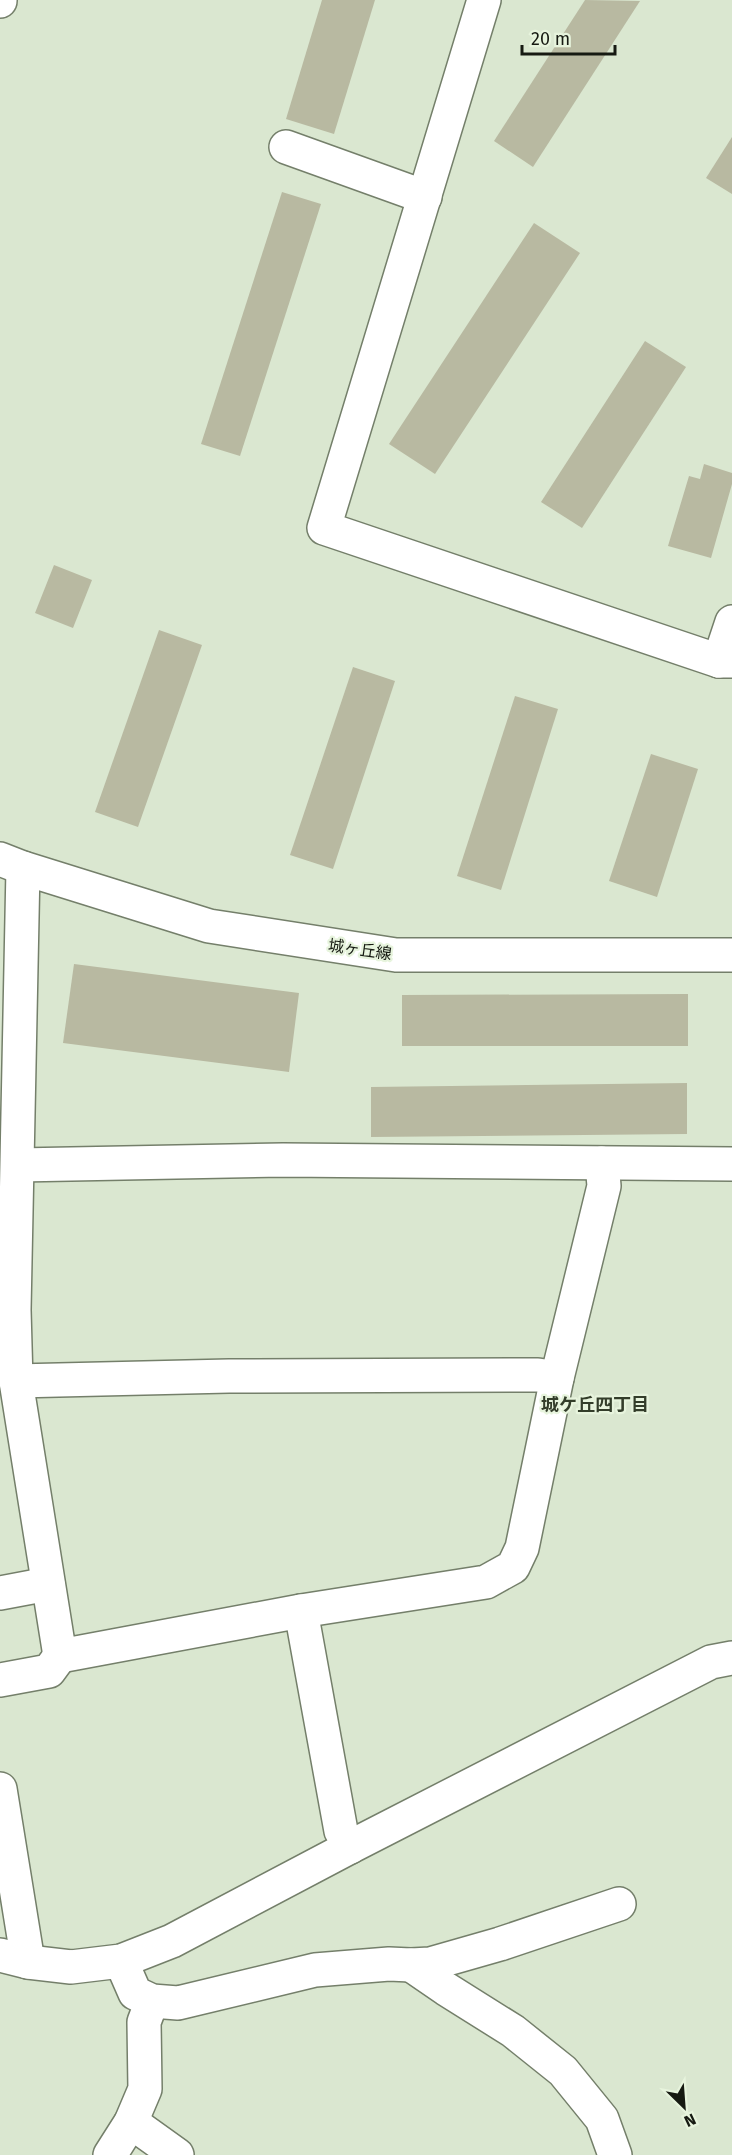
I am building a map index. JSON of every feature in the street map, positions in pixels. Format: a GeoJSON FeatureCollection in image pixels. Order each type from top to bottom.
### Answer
{"type":"FeatureCollection","features":[{"type":"Feature","properties":{"kind":"street"},"geometry":{"type":"LineString","coordinates":[[484,0],[324,528],[725,661],[732,622]]}},
{"type":"Feature","properties":{"kind":"street"},"geometry":{"type":"LineString","coordinates":[[286,147],[425,197]]}},
{"type":"Feature","properties":{"kind":"street"},"geometry":{"type":"LineString","coordinates":[[11,864],[18,1165],[16,1381],[60,1656]]}},
{"type":"Feature","properties":{"kind":"street","name":"城ヶ丘線"},"geometry":{"type":"LineString","coordinates":[[11,864],[209,926],[396,955],[732,955]]}},
{"type":"Feature","properties":{"kind":"street"},"geometry":{"type":"LineString","coordinates":[[18,1165],[283,1160],[732,1164]]}},
{"type":"Feature","properties":{"kind":"street"},"geometry":{"type":"LineString","coordinates":[[0,1680],[49,1671],[60,1656],[301,1611],[486,1582],[513,1567],[522,1548],[557,1378],[604,1186],[602,1163]]}},
{"type":"Feature","properties":{"kind":"street"},"geometry":{"type":"LineString","coordinates":[[16,1381],[230,1376],[538,1375],[557,1378]]}},
{"type":"Feature","properties":{"kind":"street"},"geometry":{"type":"LineString","coordinates":[[0,1593],[48,1584]]}},
{"type":"Feature","properties":{"kind":"street"},"geometry":{"type":"LineString","coordinates":[[301,1611],[341,1831],[350,1847]]}},
{"type":"Feature","properties":{"kind":"street"},"geometry":{"type":"LineString","coordinates":[[0,1789],[14,1959],[71,1966],[121,1961],[172,1941],[711,1662],[732,1658]]}},
{"type":"Feature","properties":{"kind":"street"},"geometry":{"type":"LineString","coordinates":[[121,1961],[135,1993],[152,2001],[178,2003],[315,1970],[389,1964],[430,1964],[500,1944],[619,1904]]}},
{"type":"Feature","properties":{"kind":"street"},"geometry":{"type":"LineString","coordinates":[[411,1965],[513,2031],[563,2071],[602,2119],[615,2155]]}},
{"type":"Feature","properties":{"kind":"street"},"geometry":{"type":"LineString","coordinates":[[110,2155],[131,2122],[146,2089],[144,2022],[152,2001]]}},
{"type":"Feature","properties":{"kind":"street"},"geometry":{"type":"LineString","coordinates":[[131,2122],[177,2155]]}},
{"type":"Feature","properties":{"kind":"building"},"geometry":{"type":"Polygon","coordinates":[[[322,0],[375,0],[334,134],[286,119],[322,0]]]}},
{"type":"Feature","properties":{"kind":"building"},"geometry":{"type":"Polygon","coordinates":[[[585,0],[640,1],[533,167],[494,141],[585,0]]]}},
{"type":"Feature","properties":{"kind":"building"},"geometry":{"type":"Polygon","coordinates":[[[732,137],[732,194],[706,178],[732,137]]]}},
{"type":"Feature","properties":{"kind":"building"},"geometry":{"type":"Polygon","coordinates":[[[282,192],[321,204],[240,456],[201,444],[282,192]]]}},
{"type":"Feature","properties":{"kind":"building"},"geometry":{"type":"Polygon","coordinates":[[[534,223],[580,253],[435,474],[389,444],[534,223]]]}},
{"type":"Feature","properties":{"kind":"building"},"geometry":{"type":"Polygon","coordinates":[[[645,341],[686,367],[582,528],[541,502],[645,341]]]}},
{"type":"Feature","properties":{"kind":"building"},"geometry":{"type":"Polygon","coordinates":[[[704,464],[732,473],[732,484],[711,558],[668,546],[689,476],[700,479],[704,464]]]}},
{"type":"Feature","properties":{"kind":"building"},"geometry":{"type":"Polygon","coordinates":[[[54,565],[92,580],[73,628],[35,613],[54,565]]]}},
{"type":"Feature","properties":{"kind":"building"},"geometry":{"type":"Polygon","coordinates":[[[159,630],[202,645],[138,827],[95,812],[159,630]]]}},
{"type":"Feature","properties":{"kind":"building"},"geometry":{"type":"Polygon","coordinates":[[[353,667],[395,681],[333,869],[290,855],[353,667]]]}},
{"type":"Feature","properties":{"kind":"building"},"geometry":{"type":"Polygon","coordinates":[[[515,696],[558,709],[501,890],[457,876],[515,696]]]}},
{"type":"Feature","properties":{"kind":"building"},"geometry":{"type":"Polygon","coordinates":[[[651,754],[698,769],[657,897],[609,881],[651,754]]]}},
{"type":"Feature","properties":{"kind":"building"},"geometry":{"type":"Polygon","coordinates":[[[74,964],[299,993],[289,1072],[63,1043],[74,964]]]}},
{"type":"Feature","properties":{"kind":"building"},"geometry":{"type":"Polygon","coordinates":[[[688,994],[688,1046],[402,1046],[402,995],[688,994]]]}},
{"type":"Feature","properties":{"kind":"building"},"geometry":{"type":"Polygon","coordinates":[[[687,1083],[687,1134],[371,1137],[371,1087],[687,1083]]]}},
{"type":"Feature","properties":{"kind":"district","name":"城ケ丘四丁目"},"geometry":{"type":"Point","coordinates":[595,1405]}}]}
